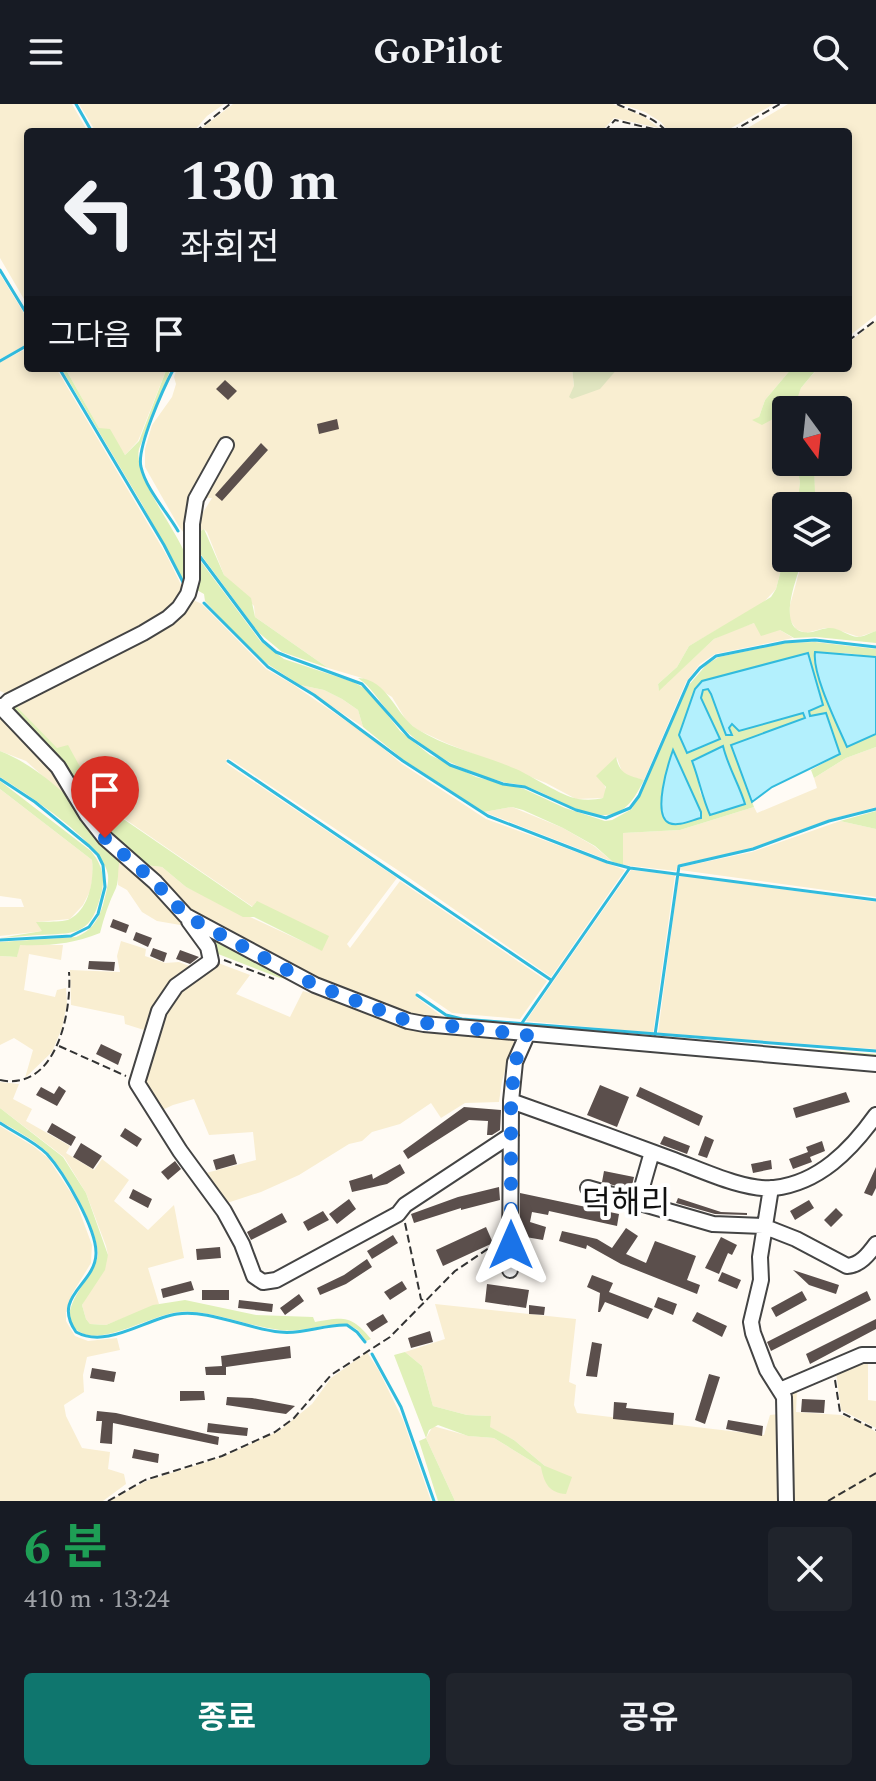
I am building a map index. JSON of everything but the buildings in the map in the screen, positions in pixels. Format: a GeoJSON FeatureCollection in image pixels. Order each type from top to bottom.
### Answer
{"type":"FeatureCollection","features":[{"type":"Feature","properties":{"kind":"street"},"geometry":{"type":"LineString","coordinates":[[226,445],[196,499],[192,524],[192,579],[188,594],[179,608],[143,633],[1,707],[58,767],[105,838],[155,882],[186,916],[208,947],[211,961],[176,986],[159,1011],[137,1083],[180,1151],[224,1211],[242,1244],[254,1276],[263,1282],[276,1280],[401,1210],[511,1135]]}},
{"type":"Feature","properties":{"kind":"street"},"geometry":{"type":"LineString","coordinates":[[186,916],[315,985],[408,1021],[527,1035],[876,1064]]}},
{"type":"Feature","properties":{"kind":"street"},"geometry":{"type":"LineString","coordinates":[[510,1270],[511,1101],[515,1062],[527,1035]]}},
{"type":"Feature","properties":{"kind":"street"},"geometry":{"type":"LineString","coordinates":[[511,1101],[746,1185],[771,1188],[799,1182],[823,1171],[859,1138],[876,1115]]}},
{"type":"Feature","properties":{"kind":"street"},"geometry":{"type":"LineString","coordinates":[[638,1201],[652,1152]]}},
{"type":"Feature","properties":{"kind":"street"},"geometry":{"type":"LineString","coordinates":[[588,1188],[713,1224],[763,1226],[796,1239],[847,1266],[863,1260],[876,1244]]}},
{"type":"Feature","properties":{"kind":"street"},"geometry":{"type":"LineString","coordinates":[[771,1188],[763,1226],[761,1280],[751,1322],[767,1370],[784,1397],[786,1501]]}},
{"type":"Feature","properties":{"kind":"street"},"geometry":{"type":"LineString","coordinates":[[780,1390],[862,1355],[876,1355]]}},
{"type":"Feature","properties":{"kind":"path"},"geometry":{"type":"LineString","coordinates":[[200,128],[230,104]]}},
{"type":"Feature","properties":{"kind":"path"},"geometry":{"type":"LineString","coordinates":[[617,104],[645,114],[663,128]]}},
{"type":"Feature","properties":{"kind":"path"},"geometry":{"type":"LineString","coordinates":[[738,128],[780,104]]}},
{"type":"Feature","properties":{"kind":"path"},"geometry":{"type":"LineString","coordinates":[[608,128],[615,120],[649,128]]}},
{"type":"Feature","properties":{"kind":"path"},"geometry":{"type":"LineString","coordinates":[[852,338],[876,320]]}},
{"type":"Feature","properties":{"kind":"path"},"geometry":{"type":"LineString","coordinates":[[210,955],[283,982]]}},
{"type":"Feature","properties":{"kind":"path"},"geometry":{"type":"LineString","coordinates":[[0,1080],[25,1080],[41,1067],[58,1045],[69,1004],[69,972]]}},
{"type":"Feature","properties":{"kind":"path"},"geometry":{"type":"LineString","coordinates":[[58,1045],[137,1083]]}},
{"type":"Feature","properties":{"kind":"path"},"geometry":{"type":"LineString","coordinates":[[401,1210],[409,1233],[421,1299],[425,1302]]}},
{"type":"Feature","properties":{"kind":"path"},"geometry":{"type":"LineString","coordinates":[[108,1501],[145,1480],[222,1456],[275,1432],[294,1418],[331,1375],[390,1337],[455,1271],[511,1231]]}},
{"type":"Feature","properties":{"kind":"path"},"geometry":{"type":"LineString","coordinates":[[832,1367],[840,1412],[876,1430]]}},
{"type":"Feature","properties":{"kind":"path"},"geometry":{"type":"LineString","coordinates":[[828,1501],[876,1473]]}},
{"type":"Feature","properties":{"kind":"shaded area"},"geometry":{"type":"Polygon","coordinates":[[[0,104],[72,104],[86,128],[24,128],[24,299],[0,258],[0,104]]]}},
{"type":"Feature","properties":{"kind":"shaded area"},"geometry":{"type":"Polygon","coordinates":[[[79,104],[224,104],[196,128],[94,128],[79,104]]]}},
{"type":"Feature","properties":{"kind":"shaded area"},"geometry":{"type":"Polygon","coordinates":[[[233,104],[613,104],[645,117],[659,128],[614,118],[605,128],[202,128],[233,104]]]}},
{"type":"Feature","properties":{"kind":"shaded area"},"geometry":{"type":"Polygon","coordinates":[[[621,104],[774,104],[731,128],[666,128],[645,112],[621,104]]]}},
{"type":"Feature","properties":{"kind":"shaded area"},"geometry":{"type":"Polygon","coordinates":[[[788,104],[876,104],[876,315],[852,334],[852,128],[748,128],[788,104]]]}},
{"type":"Feature","properties":{"kind":"shaded area"},"geometry":{"type":"Polygon","coordinates":[[[0,274],[24,313],[24,346],[0,359],[0,274]]]}},
{"type":"Feature","properties":{"kind":"shaded area"},"geometry":{"type":"Polygon","coordinates":[[[876,321],[876,631],[859,637],[825,628],[806,633],[796,629],[790,620],[790,605],[799,572],[852,572],[852,492],[815,492],[814,476],[852,476],[852,396],[797,396],[815,372],[852,372],[852,340],[876,321]]]}},
{"type":"Feature","properties":{"kind":"shaded area"},"geometry":{"type":"Polygon","coordinates":[[[24,350],[24,372],[58,372],[167,556],[184,591],[166,612],[142,627],[7,694],[0,691],[0,362],[24,350]]]}},
{"type":"Feature","properties":{"kind":"shaded area"},"geometry":{"type":"Polygon","coordinates":[[[67,372],[165,372],[138,441],[125,455],[112,435],[99,428],[67,372]]]}},
{"type":"Feature","properties":{"kind":"shaded area"},"geometry":{"type":"Polygon","coordinates":[[[176,372],[572,372],[574,386],[614,372],[789,372],[765,400],[759,417],[772,419],[772,476],[799,476],[800,482],[799,492],[772,492],[772,572],[780,572],[776,589],[762,604],[689,646],[677,667],[658,684],[659,690],[714,639],[731,631],[754,623],[780,630],[793,638],[715,654],[700,664],[686,682],[644,780],[622,772],[617,758],[603,781],[607,792],[603,798],[576,799],[546,783],[416,729],[406,720],[392,697],[362,678],[328,668],[255,617],[254,606],[224,575],[207,532],[204,529],[199,532],[197,522],[212,498],[192,497],[186,536],[145,467],[145,449],[152,425],[172,397],[176,372]]]}},
{"type":"Feature","properties":{"kind":"shaded area"},"geometry":{"type":"Polygon","coordinates":[[[191,599],[202,604],[266,669],[486,819],[625,870],[551,977],[405,875],[226,759],[227,764],[397,878],[347,944],[350,948],[400,881],[547,981],[520,1019],[452,1013],[420,991],[416,997],[447,1020],[414,1017],[318,980],[271,957],[188,908],[145,865],[162,867],[186,887],[321,950],[256,902],[253,907],[100,802],[88,782],[14,704],[191,599]]]}},
{"type":"Feature","properties":{"kind":"shaded area"},"geometry":{"type":"Polygon","coordinates":[[[300,685],[324,690],[342,699],[358,710],[363,727],[300,685]]]}},
{"type":"Feature","properties":{"kind":"shaded area"},"geometry":{"type":"Polygon","coordinates":[[[0,712],[44,755],[81,810],[26,761],[0,751],[0,712]]]}},
{"type":"Feature","properties":{"kind":"shaded area"},"geometry":{"type":"Polygon","coordinates":[[[876,747],[876,807],[828,820],[753,848],[678,865],[676,871],[623,865],[622,833],[680,830],[754,807],[757,813],[817,788],[814,778],[846,758],[876,747]]]}},
{"type":"Feature","properties":{"kind":"shaded area"},"geometry":{"type":"Polygon","coordinates":[[[0,789],[92,860],[90,891],[83,905],[70,919],[37,922],[43,931],[0,936],[0,907],[24,907],[21,899],[0,896],[0,789]]]}},
{"type":"Feature","properties":{"kind":"shaded area"},"geometry":{"type":"Polygon","coordinates":[[[512,807],[563,828],[594,846],[613,862],[484,812],[512,807]]]}},
{"type":"Feature","properties":{"kind":"shaded area"},"geometry":{"type":"Polygon","coordinates":[[[840,821],[876,829],[876,897],[680,870],[681,867],[752,852],[840,821]]]}},
{"type":"Feature","properties":{"kind":"shaded area"},"geometry":{"type":"Polygon","coordinates":[[[122,856],[186,926],[157,921],[142,912],[127,890],[118,885],[118,862],[122,856]]]}},
{"type":"Feature","properties":{"kind":"shaded area"},"geometry":{"type":"Polygon","coordinates":[[[631,870],[675,875],[653,1033],[526,1021],[631,870]]]}},
{"type":"Feature","properties":{"kind":"shaded area"},"geometry":{"type":"Polygon","coordinates":[[[679,875],[876,902],[876,1049],[658,1033],[679,875]]]}},
{"type":"Feature","properties":{"kind":"shaded area"},"geometry":{"type":"Polygon","coordinates":[[[121,941],[146,949],[145,956],[165,963],[179,962],[197,969],[156,1006],[144,1030],[125,1024],[124,1016],[71,1005],[70,970],[120,972],[117,956],[121,941]]]}},
{"type":"Feature","properties":{"kind":"shaded area"},"geometry":{"type":"Polygon","coordinates":[[[19,945],[63,945],[61,960],[29,954],[24,990],[55,997],[57,990],[66,988],[67,1004],[52,1052],[25,1078],[33,1050],[14,1038],[0,1045],[0,956],[17,957],[19,945]]]}},
{"type":"Feature","properties":{"kind":"shaded area"},"geometry":{"type":"Polygon","coordinates":[[[213,961],[250,975],[236,994],[290,1017],[303,991],[350,1005],[515,1038],[499,1102],[465,1103],[441,1118],[431,1103],[400,1124],[372,1132],[362,1141],[349,1144],[299,1175],[224,1204],[206,1173],[256,1160],[253,1132],[209,1135],[194,1099],[158,1112],[139,1083],[145,1053],[177,988],[213,961]]]}},
{"type":"Feature","properties":{"kind":"shaded area"},"geometry":{"type":"Polygon","coordinates":[[[0,1082],[19,1084],[13,1099],[32,1109],[26,1121],[70,1146],[66,1153],[94,1170],[102,1159],[129,1180],[114,1201],[148,1230],[174,1205],[184,1258],[148,1268],[159,1304],[106,1325],[90,1324],[86,1319],[82,1305],[108,1255],[106,1246],[86,1193],[64,1157],[0,1108],[0,1082]]]}},
{"type":"Feature","properties":{"kind":"shaded area"},"geometry":{"type":"Polygon","coordinates":[[[0,1126],[48,1158],[75,1199],[92,1245],[91,1263],[72,1294],[66,1321],[75,1336],[88,1341],[117,1338],[120,1350],[87,1357],[83,1375],[84,1392],[64,1405],[66,1416],[82,1448],[110,1452],[108,1469],[124,1474],[126,1484],[103,1501],[0,1501],[0,1126]]]}},
{"type":"Feature","properties":{"kind":"shaded area"},"geometry":{"type":"Polygon","coordinates":[[[435,1304],[576,1319],[569,1382],[576,1385],[574,1405],[577,1413],[764,1435],[770,1415],[779,1414],[780,1501],[455,1501],[426,1438],[433,1426],[469,1436],[494,1438],[541,1467],[545,1466],[514,1440],[489,1427],[490,1416],[467,1415],[433,1406],[422,1366],[405,1352],[445,1339],[435,1304]]]}},
{"type":"Feature","properties":{"kind":"shaded area"},"geometry":{"type":"Polygon","coordinates":[[[367,1352],[403,1420],[431,1501],[109,1501],[146,1481],[222,1457],[279,1431],[312,1404],[331,1378],[367,1352]]]}},
{"type":"Feature","properties":{"kind":"shaded area"},"geometry":{"type":"Polygon","coordinates":[[[868,1361],[868,1400],[876,1401],[876,1428],[841,1410],[836,1372],[868,1361]]]}},
{"type":"Feature","properties":{"kind":"shaded area"},"geometry":{"type":"Polygon","coordinates":[[[797,1390],[796,1412],[841,1415],[859,1421],[876,1432],[876,1501],[789,1501],[786,1394],[797,1390]]]}},
{"type":"Feature","properties":{"kind":"green space"},"geometry":{"type":"Polygon","coordinates":[[[63,372],[67,372],[99,428],[110,429],[125,455],[139,441],[165,372],[169,372],[139,449],[139,460],[148,488],[186,556],[186,587],[142,504],[63,372]]]}},
{"type":"Feature","properties":{"kind":"green space"},"geometry":{"type":"Polygon","coordinates":[[[572,372],[615,372],[600,389],[572,399],[569,397],[574,386],[572,372]]]}},
{"type":"Feature","properties":{"kind":"green space"},"geometry":{"type":"Polygon","coordinates":[[[789,372],[814,372],[798,396],[772,396],[772,420],[762,425],[752,420],[759,417],[765,400],[789,372]]]}},
{"type":"Feature","properties":{"kind":"green space"},"geometry":{"type":"Polygon","coordinates":[[[799,476],[814,476],[815,492],[799,492],[799,476]]]}},
{"type":"Feature","properties":{"kind":"green space"},"geometry":{"type":"Polygon","coordinates":[[[204,529],[224,575],[251,598],[255,617],[328,668],[282,652],[258,632],[199,552],[199,532],[204,529]]]}},
{"type":"Feature","properties":{"kind":"green space"},"geometry":{"type":"Polygon","coordinates":[[[196,555],[261,642],[284,659],[368,690],[400,731],[430,755],[476,777],[524,789],[565,808],[605,821],[632,809],[688,686],[707,664],[719,657],[786,643],[815,642],[876,649],[876,657],[845,653],[814,661],[847,747],[876,734],[876,747],[846,758],[814,778],[811,770],[840,754],[810,717],[809,711],[822,706],[807,653],[702,681],[695,689],[720,739],[701,698],[703,690],[708,689],[711,694],[726,735],[732,724],[740,731],[803,712],[805,718],[732,745],[754,807],[680,830],[623,833],[623,865],[613,862],[595,846],[563,828],[523,810],[512,807],[484,812],[404,760],[363,727],[358,710],[342,699],[324,690],[300,685],[269,665],[249,649],[205,601],[204,594],[195,589],[196,555]],[[674,751],[661,800],[701,812],[674,751]],[[727,764],[697,774],[700,792],[710,814],[745,804],[727,764]]]}},
{"type":"Feature","properties":{"kind":"green space"},"geometry":{"type":"Polygon","coordinates":[[[780,572],[799,572],[790,610],[795,628],[812,632],[832,628],[858,637],[876,631],[876,643],[794,638],[780,630],[761,636],[754,623],[714,639],[659,691],[658,684],[677,667],[689,646],[771,597],[780,572]]]}},
{"type":"Feature","properties":{"kind":"green space"},"geometry":{"type":"Polygon","coordinates":[[[358,678],[377,684],[409,723],[429,736],[516,769],[571,797],[584,800],[603,798],[606,787],[596,776],[616,757],[622,771],[644,780],[634,798],[619,812],[595,815],[574,809],[534,789],[481,775],[444,759],[406,730],[358,678]]]}},
{"type":"Feature","properties":{"kind":"green space"},"geometry":{"type":"Polygon","coordinates":[[[14,704],[57,748],[68,745],[100,803],[252,907],[257,901],[329,936],[322,951],[254,917],[243,917],[186,887],[162,867],[145,865],[102,824],[8,709],[14,704]]]}},
{"type":"Feature","properties":{"kind":"green space"},"geometry":{"type":"Polygon","coordinates":[[[0,751],[51,782],[122,856],[117,884],[100,933],[61,944],[20,945],[17,957],[0,956],[0,942],[76,937],[86,932],[101,911],[108,875],[94,849],[79,835],[45,807],[0,777],[0,751]]]}},
{"type":"Feature","properties":{"kind":"green space"},"geometry":{"type":"Polygon","coordinates":[[[0,781],[91,851],[98,862],[103,879],[100,898],[91,920],[78,930],[0,938],[42,931],[36,922],[66,920],[77,914],[89,892],[92,860],[0,789],[0,781]]]}},
{"type":"Feature","properties":{"kind":"green space"},"geometry":{"type":"Polygon","coordinates":[[[876,811],[876,829],[840,821],[876,811]]]}},
{"type":"Feature","properties":{"kind":"green space"},"geometry":{"type":"Polygon","coordinates":[[[192,922],[303,981],[280,978],[213,952],[192,922]]]}},
{"type":"Feature","properties":{"kind":"green space"},"geometry":{"type":"Polygon","coordinates":[[[656,1038],[876,1054],[876,1058],[656,1038]]]}},
{"type":"Feature","properties":{"kind":"green space"},"geometry":{"type":"Polygon","coordinates":[[[0,1108],[63,1157],[86,1193],[108,1255],[105,1270],[82,1305],[90,1324],[106,1325],[153,1305],[185,1300],[256,1315],[313,1317],[315,1322],[346,1320],[358,1326],[371,1339],[366,1341],[358,1330],[347,1324],[280,1330],[189,1312],[168,1314],[104,1335],[84,1334],[73,1327],[71,1307],[96,1263],[97,1243],[79,1200],[62,1171],[46,1151],[0,1121],[0,1108]]]}},
{"type":"Feature","properties":{"kind":"green space"},"geometry":{"type":"Polygon","coordinates":[[[405,1352],[422,1366],[433,1406],[467,1415],[491,1416],[490,1427],[514,1440],[545,1466],[572,1477],[566,1494],[555,1492],[548,1486],[541,1467],[494,1438],[468,1436],[438,1425],[429,1430],[426,1438],[394,1355],[405,1352]]]}},
{"type":"Feature","properties":{"kind":"green space"},"geometry":{"type":"Polygon","coordinates":[[[426,1438],[455,1501],[438,1501],[419,1441],[426,1438]]]}},
{"type":"Feature","properties":{"kind":"water"},"geometry":{"type":"Polygon","coordinates":[[[815,652],[876,657],[876,734],[847,747],[821,686],[815,652]]]}},
{"type":"Feature","properties":{"kind":"water"},"geometry":{"type":"Polygon","coordinates":[[[808,653],[823,705],[809,711],[810,716],[826,713],[840,754],[772,787],[752,802],[731,745],[805,718],[803,713],[739,731],[732,724],[729,728],[732,735],[726,735],[711,694],[708,689],[703,690],[701,698],[720,739],[687,753],[679,735],[695,689],[702,681],[808,653]]]}},
{"type":"Feature","properties":{"kind":"water"},"geometry":{"type":"Polygon","coordinates":[[[723,746],[745,804],[710,815],[692,761],[723,746]]]}},
{"type":"Feature","properties":{"kind":"water"},"geometry":{"type":"Polygon","coordinates":[[[673,750],[701,812],[701,818],[677,824],[669,823],[664,818],[661,800],[673,750]]]}},
{"type":"Feature","properties":{"kind":"waterway"},"geometry":{"type":"LineString","coordinates":[[76,104],[90,128]]}},
{"type":"Feature","properties":{"kind":"waterway"},"geometry":{"type":"LineString","coordinates":[[0,270],[24,309]]}},
{"type":"Feature","properties":{"kind":"waterway"},"geometry":{"type":"LineString","coordinates":[[0,361],[24,347]]}},
{"type":"Feature","properties":{"kind":"waterway"},"geometry":{"type":"LineString","coordinates":[[61,372],[185,586]]}},
{"type":"Feature","properties":{"kind":"waterway"},"geometry":{"type":"LineString","coordinates":[[172,372],[152,418],[143,446],[141,467],[147,484],[178,531]]}},
{"type":"Feature","properties":{"kind":"waterway"},"geometry":{"type":"LineString","coordinates":[[198,554],[263,641],[276,652],[362,684],[409,737],[450,765],[503,784],[525,787],[576,810],[606,818],[630,808],[639,796],[689,681],[716,656],[785,642],[815,640],[876,647]]}},
{"type":"Feature","properties":{"kind":"waterway"},"geometry":{"type":"LineString","coordinates":[[204,603],[268,667],[314,695],[403,761],[488,816],[630,868],[876,900]]}},
{"type":"Feature","properties":{"kind":"waterway"},"geometry":{"type":"LineString","coordinates":[[228,761],[551,980]]}},
{"type":"Feature","properties":{"kind":"waterway"},"geometry":{"type":"LineString","coordinates":[[0,779],[35,802],[98,855],[103,865],[105,887],[98,914],[89,927],[71,936],[0,940]]}},
{"type":"Feature","properties":{"kind":"waterway"},"geometry":{"type":"LineString","coordinates":[[655,1035],[679,866],[753,849],[829,821],[876,809]]}},
{"type":"Feature","properties":{"kind":"waterway"},"geometry":{"type":"LineString","coordinates":[[522,1023],[629,869]]}},
{"type":"Feature","properties":{"kind":"waterway"},"geometry":{"type":"LineString","coordinates":[[417,995],[446,1015],[462,1019],[876,1051]]}},
{"type":"Feature","properties":{"kind":"waterway"},"geometry":{"type":"LineString","coordinates":[[0,1123],[47,1154],[70,1187],[91,1230],[96,1254],[94,1265],[68,1309],[76,1332],[100,1337],[113,1335],[165,1317],[189,1313],[280,1332],[347,1325],[365,1342]]}},
{"type":"Feature","properties":{"kind":"waterway"},"geometry":{"type":"LineString","coordinates":[[372,1354],[401,1407],[434,1501]]}},
{"type":"Feature","properties":{"kind":"district","name":"덕해리"},"geometry":{"type":"Point","coordinates":[626,1203]}},
{"type":"Feature","properties":{"kind":"route"},"geometry":{"type":"LineString","coordinates":[[105,838],[155,882],[186,916],[315,985],[408,1021],[527,1035],[515,1062],[511,1101],[511,1245]]}}]}
